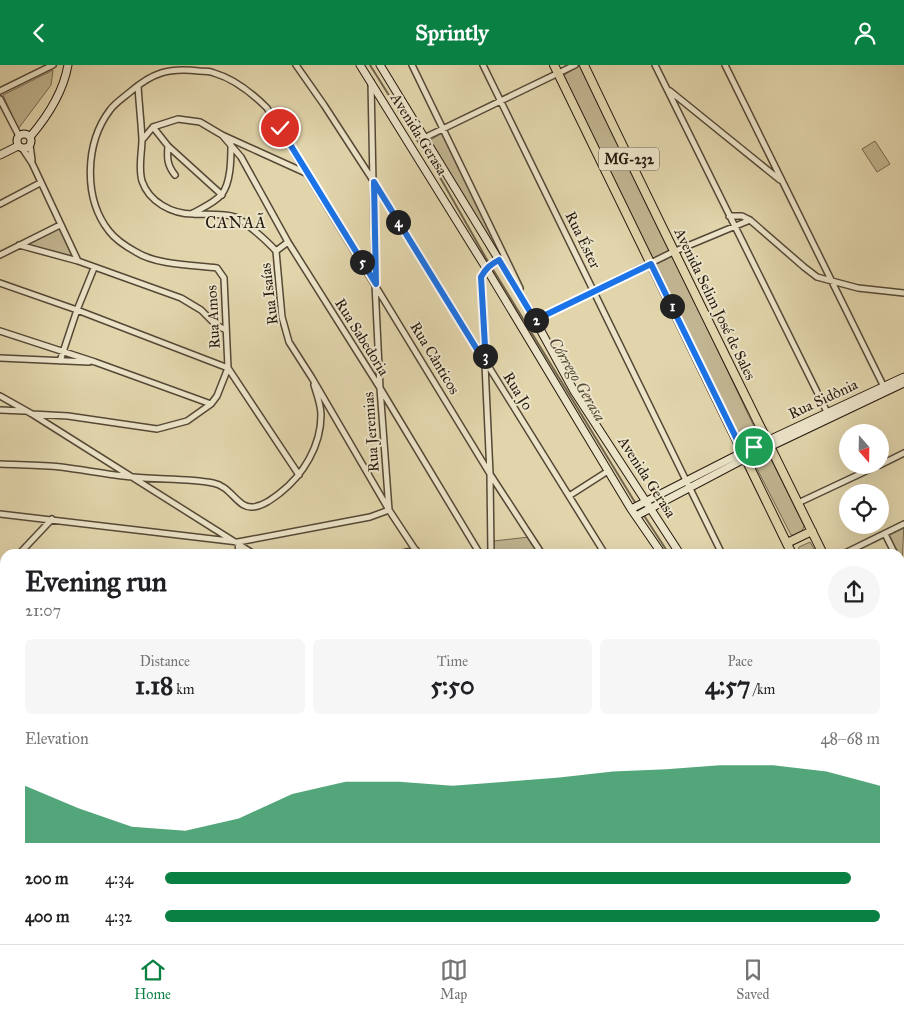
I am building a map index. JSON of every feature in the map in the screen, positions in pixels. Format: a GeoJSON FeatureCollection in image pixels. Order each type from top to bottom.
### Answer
{"type":"FeatureCollection","features":[{"type":"Feature","properties":{"kind":"main road"},"geometry":{"type":"LineString","coordinates":[[0,155],[20,147],[27,148],[30,145],[30,137],[56,102],[65,81],[68,65]]}},
{"type":"Feature","properties":{"kind":"main road","name":"Avenida Gerasa"},"geometry":{"type":"LineString","coordinates":[[360,65],[487,267],[608,471],[639,505],[649,509],[677,549]]}},
{"type":"Feature","properties":{"kind":"main road","name":"Avenida Gerasa"},"geometry":{"type":"LineString","coordinates":[[380,65],[530,311],[639,505],[638,515],[659,549]]}},
{"type":"Feature","properties":{"kind":"main road","name":"MG-232"},"geometry":{"type":"LineString","coordinates":[[554,65],[790,549]]}},
{"type":"Feature","properties":{"kind":"main road","name":"Avenida Selim José de Sales"},"geometry":{"type":"LineString","coordinates":[[584,65],[674,253],[821,549]]}},
{"type":"Feature","properties":{"kind":"main road"},"geometry":{"type":"LineString","coordinates":[[20,147],[17,141],[20,136],[25,134],[30,137]]}},
{"type":"Feature","properties":{"kind":"main road","name":"Rua Sidônia"},"geometry":{"type":"LineString","coordinates":[[639,505],[688,484],[904,377]]}},
{"type":"Feature","properties":{"kind":"main road","name":"Rua Sidônia"},"geometry":{"type":"LineString","coordinates":[[885,388],[904,383]]}},
{"type":"Feature","properties":{"kind":"main road","name":"Rua Sidônia"},"geometry":{"type":"LineString","coordinates":[[638,515],[688,484]]}},
{"type":"Feature","properties":{"kind":"main road"},"geometry":{"type":"LineString","coordinates":[[788,543],[812,531]]}},
{"type":"Feature","properties":{"kind":"street"},"geometry":{"type":"LineString","coordinates":[[0,91],[53,65]]}},
{"type":"Feature","properties":{"kind":"street","name":"Rua Amos"},"geometry":{"type":"LineString","coordinates":[[167,71],[177,65]]}},
{"type":"Feature","properties":{"kind":"street","name":"Rua Jo"},"geometry":{"type":"LineString","coordinates":[[296,65],[374,182],[602,549]]}},
{"type":"Feature","properties":{"kind":"street"},"geometry":{"type":"LineString","coordinates":[[412,65],[530,311]]}},
{"type":"Feature","properties":{"kind":"street","name":"Rua Éster"},"geometry":{"type":"LineString","coordinates":[[483,65],[720,549]]}},
{"type":"Feature","properties":{"kind":"street"},"geometry":{"type":"LineString","coordinates":[[424,138],[575,65]]}},
{"type":"Feature","properties":{"kind":"street"},"geometry":{"type":"LineString","coordinates":[[655,65],[828,415]]}},
{"type":"Feature","properties":{"kind":"street"},"geometry":{"type":"LineString","coordinates":[[725,65],[885,388]]}},
{"type":"Feature","properties":{"kind":"street","name":"Rua Amos"},"geometry":{"type":"LineString","coordinates":[[0,410],[101,420],[157,429],[187,421],[211,404],[217,396],[228,367],[224,278],[217,268],[170,263],[137,253],[109,232],[95,209],[91,185],[92,147],[98,129],[111,108],[138,86],[156,74],[183,68],[214,73],[247,89],[267,108],[308,174]]}},
{"type":"Feature","properties":{"kind":"street","name":"Rua Jeremias"},"geometry":{"type":"LineString","coordinates":[[371,82],[380,388],[389,509]]}},
{"type":"Feature","properties":{"kind":"street","name":"Rua Isaías"},"geometry":{"type":"LineString","coordinates":[[138,86],[142,140],[140,169],[146,191],[166,207],[191,214],[235,217],[276,251],[282,317],[289,342],[415,549]]}},
{"type":"Feature","properties":{"kind":"street"},"geometry":{"type":"LineString","coordinates":[[667,89],[782,181]]}},
{"type":"Feature","properties":{"kind":"street"},"geometry":{"type":"LineString","coordinates":[[0,99],[20,136]]}},
{"type":"Feature","properties":{"kind":"street"},"geometry":{"type":"LineString","coordinates":[[142,140],[145,134],[153,127],[178,119],[200,122],[222,135],[308,174]]}},
{"type":"Feature","properties":{"kind":"street"},"geometry":{"type":"LineString","coordinates":[[153,127],[168,146],[222,195]]}},
{"type":"Feature","properties":{"kind":"street","name":"Rua Sabedoria"},"geometry":{"type":"LineString","coordinates":[[222,135],[241,157],[288,242],[380,388],[477,549]]}},
{"type":"Feature","properties":{"kind":"street"},"geometry":{"type":"LineString","coordinates":[[191,214],[222,195],[229,176],[231,144]]}},
{"type":"Feature","properties":{"kind":"street"},"geometry":{"type":"LineString","coordinates":[[30,145],[32,163]]}},
{"type":"Feature","properties":{"kind":"street"},"geometry":{"type":"LineString","coordinates":[[168,146],[167,159],[175,175]]}},
{"type":"Feature","properties":{"kind":"street"},"geometry":{"type":"LineString","coordinates":[[20,147],[32,163],[78,261]]}},
{"type":"Feature","properties":{"kind":"street","name":"Rua Cânticos"},"geometry":{"type":"LineString","coordinates":[[308,174],[490,474],[539,549]]}},
{"type":"Feature","properties":{"kind":"street"},"geometry":{"type":"LineString","coordinates":[[0,204],[40,183]]}},
{"type":"Feature","properties":{"kind":"street"},"geometry":{"type":"LineString","coordinates":[[729,216],[742,216],[750,221],[818,277],[858,288],[904,293]]}},
{"type":"Feature","properties":{"kind":"street"},"geometry":{"type":"LineString","coordinates":[[535,320],[674,253],[750,221]]}},
{"type":"Feature","properties":{"kind":"street"},"geometry":{"type":"LineString","coordinates":[[0,255],[60,225]]}},
{"type":"Feature","properties":{"kind":"street"},"geometry":{"type":"LineString","coordinates":[[276,251],[288,242]]}},
{"type":"Feature","properties":{"kind":"street"},"geometry":{"type":"LineString","coordinates":[[19,245],[78,261],[181,297],[201,310],[216,325],[226,330]]}},
{"type":"Feature","properties":{"kind":"street"},"geometry":{"type":"LineString","coordinates":[[491,549],[486,364],[481,277],[487,267],[498,261]]}},
{"type":"Feature","properties":{"kind":"street"},"geometry":{"type":"LineString","coordinates":[[60,361],[77,310],[94,268]]}},
{"type":"Feature","properties":{"kind":"street"},"geometry":{"type":"LineString","coordinates":[[0,283],[228,367],[299,475]]}},
{"type":"Feature","properties":{"kind":"street"},"geometry":{"type":"LineString","coordinates":[[0,331],[95,362],[211,404]]}},
{"type":"Feature","properties":{"kind":"street"},"geometry":{"type":"LineString","coordinates":[[0,358],[95,362]]}},
{"type":"Feature","properties":{"kind":"street"},"geometry":{"type":"LineString","coordinates":[[0,463],[58,467],[132,477],[216,483],[225,487],[237,500],[251,508],[273,499],[292,484],[308,462],[321,414],[312,378]]}},
{"type":"Feature","properties":{"kind":"street"},"geometry":{"type":"LineString","coordinates":[[0,396],[247,549]]}},
{"type":"Feature","properties":{"kind":"street"},"geometry":{"type":"LineString","coordinates":[[889,460],[904,453]]}},
{"type":"Feature","properties":{"kind":"street"},"geometry":{"type":"LineString","coordinates":[[569,496],[608,471]]}},
{"type":"Feature","properties":{"kind":"street"},"geometry":{"type":"LineString","coordinates":[[798,503],[861,474]]}},
{"type":"Feature","properties":{"kind":"street"},"geometry":{"type":"LineString","coordinates":[[0,514],[238,542],[370,517],[389,509]]}},
{"type":"Feature","properties":{"kind":"street"},"geometry":{"type":"LineString","coordinates":[[24,549],[52,519]]}},
{"type":"Feature","properties":{"kind":"street"},"geometry":{"type":"LineString","coordinates":[[889,532],[904,524]]}},
{"type":"Feature","properties":{"kind":"street"},"geometry":{"type":"LineString","coordinates":[[854,549],[885,534],[892,549]]}},
{"type":"Feature","properties":{"kind":"street"},"geometry":{"type":"LineString","coordinates":[[238,542],[239,549]]}},
{"type":"Feature","properties":{"kind":"shaded area"},"geometry":{"type":"Polygon","coordinates":[[[580,65],[669,250],[652,259],[563,76],[580,65]]]}},
{"type":"Feature","properties":{"kind":"shaded area"},"geometry":{"type":"Polygon","coordinates":[[[53,70],[51,85],[18,129],[3,95],[53,70]]]}},
{"type":"Feature","properties":{"kind":"shaded area"},"geometry":{"type":"Polygon","coordinates":[[[442,133],[514,280],[429,141],[442,133]]]}},
{"type":"Feature","properties":{"kind":"shaded area"},"geometry":{"type":"Polygon","coordinates":[[[875,141],[890,164],[877,172],[862,149],[875,141]]]}},
{"type":"Feature","properties":{"kind":"shaded area"},"geometry":{"type":"Polygon","coordinates":[[[59,227],[74,258],[24,245],[59,227]]]}},
{"type":"Feature","properties":{"kind":"shaded area"},"geometry":{"type":"Polygon","coordinates":[[[673,256],[758,435],[742,443],[655,265],[673,256]]]}},
{"type":"Feature","properties":{"kind":"shaded area"},"geometry":{"type":"Polygon","coordinates":[[[765,454],[769,455],[804,526],[801,532],[795,535],[791,535],[754,463],[755,459],[765,454]]]}},
{"type":"Feature","properties":{"kind":"shaded area"},"geometry":{"type":"Polygon","coordinates":[[[904,521],[903,549],[894,549],[888,534],[889,528],[904,521]]]}},
{"type":"Feature","properties":{"kind":"shaded area"},"geometry":{"type":"Polygon","coordinates":[[[529,537],[537,549],[493,549],[494,541],[529,537]]]}},
{"type":"Feature","properties":{"kind":"shaded area"},"geometry":{"type":"Polygon","coordinates":[[[810,542],[814,549],[798,549],[810,542]]]}},
{"type":"Feature","properties":{"kind":"waterway","name":"Córrego Gerasa"},"geometry":{"type":"LineString","coordinates":[[370,65],[437,172],[486,258],[636,504]]}},
{"type":"Feature","properties":{"kind":"waterway","name":"Córrego Gerasa"},"geometry":{"type":"LineString","coordinates":[[643,514],[666,549]]}},
{"type":"Feature","properties":{"kind":"district","name":"CANAÃ"},"geometry":{"type":"Point","coordinates":[236,222]}},
{"type":"Feature","properties":{"kind":"route"},"geometry":{"type":"LineString","coordinates":[[280,128],[376,284],[374,182],[486,364],[481,277],[486,268],[499,260],[535,320],[651,264],[743,452],[754,447]]}}]}
